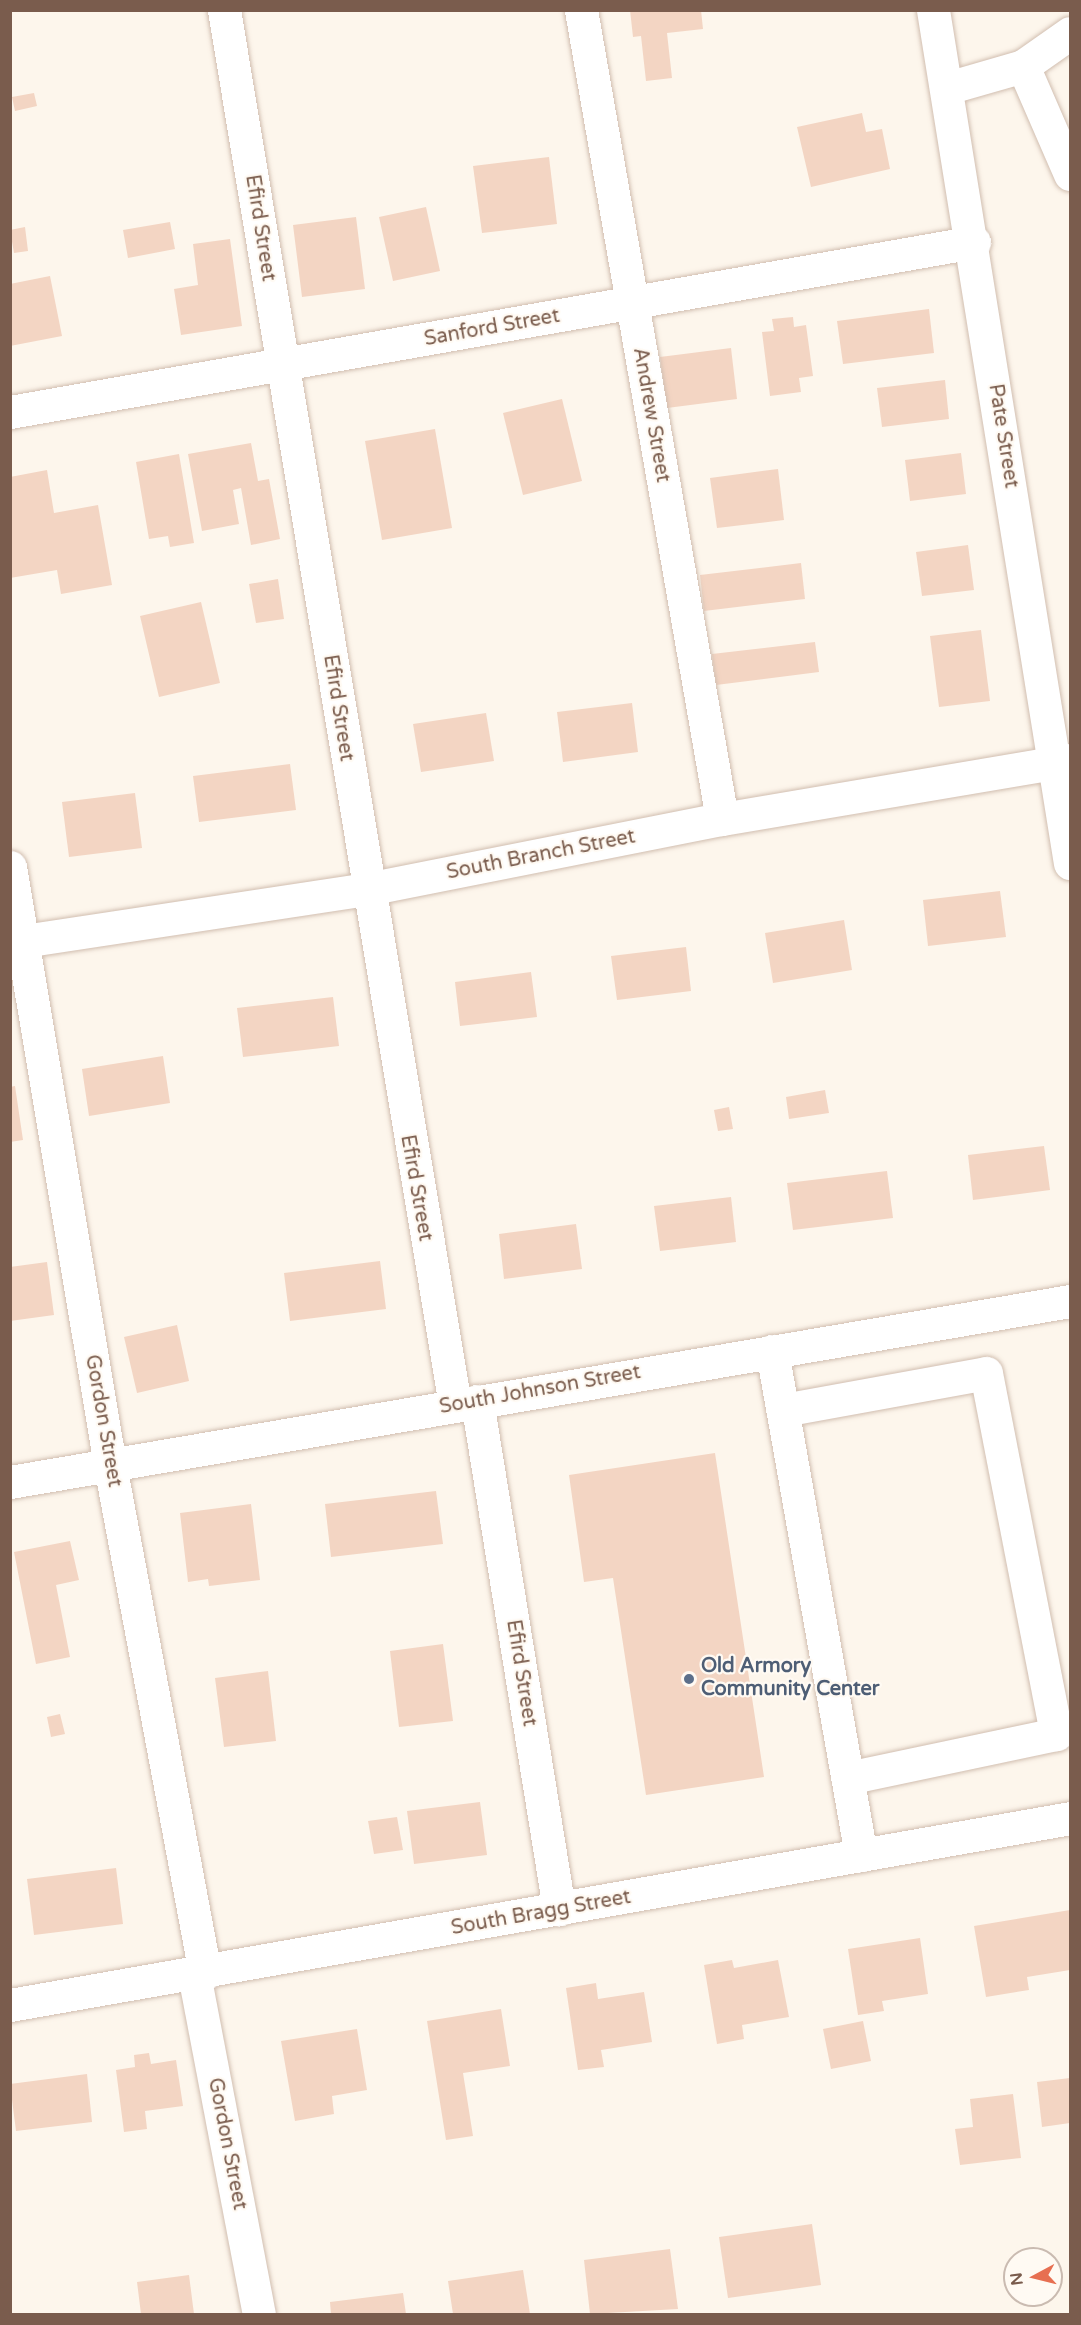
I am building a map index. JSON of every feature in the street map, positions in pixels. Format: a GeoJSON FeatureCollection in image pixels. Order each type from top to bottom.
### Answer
{"type":"FeatureCollection","features":[{"type":"Feature","properties":{"kind":"street","name":"Efird Street"},"geometry":{"type":"LineString","coordinates":[[224,10],[367,889],[466,1403],[559,1909]]}},
{"type":"Feature","properties":{"kind":"street","name":"Andrew Street"},"geometry":{"type":"LineString","coordinates":[[581,10],[722,819]]}},
{"type":"Feature","properties":{"kind":"street","name":"Pate Street"},"geometry":{"type":"LineString","coordinates":[[933,10],[1062,761],[1071,863]]}},
{"type":"Feature","properties":{"kind":"street"},"geometry":{"type":"LineString","coordinates":[[946,88],[1023,66],[1071,33]]}},
{"type":"Feature","properties":{"kind":"street"},"geometry":{"type":"LineString","coordinates":[[1023,66],[1071,174]]}},
{"type":"Feature","properties":{"kind":"street","name":"Sanford Street"},"geometry":{"type":"LineString","coordinates":[[10,412],[282,367],[974,242]]}},
{"type":"Feature","properties":{"kind":"street","name":"South Branch Street"},"geometry":{"type":"LineString","coordinates":[[16,942],[367,889],[722,819],[1062,761]]}},
{"type":"Feature","properties":{"kind":"street","name":"Gordon Street"},"geometry":{"type":"LineString","coordinates":[[10,867],[16,942],[259,2314]]}},
{"type":"Feature","properties":{"kind":"street","name":"South Johnson Street"},"geometry":{"type":"LineString","coordinates":[[10,1482],[1071,1301]]}},
{"type":"Feature","properties":{"kind":"street"},"geometry":{"type":"LineString","coordinates":[[772,1351],[861,1855]]}},
{"type":"Feature","properties":{"kind":"street"},"geometry":{"type":"LineString","coordinates":[[783,1410],[986,1373],[1056,1734],[848,1778]]}},
{"type":"Feature","properties":{"kind":"street","name":"South Bragg Street"},"geometry":{"type":"LineString","coordinates":[[10,2005],[1071,1818]]}},
{"type":"Feature","properties":{"kind":"building"},"geometry":{"type":"Polygon","coordinates":[[[630,10],[701,10],[703,29],[667,33],[672,78],[646,81],[641,36],[633,37],[630,10]]]}},
{"type":"Feature","properties":{"kind":"building"},"geometry":{"type":"Polygon","coordinates":[[[34,93],[37,106],[15,111],[12,97],[34,93]]]}},
{"type":"Feature","properties":{"kind":"building"},"geometry":{"type":"Polygon","coordinates":[[[862,113],[866,132],[882,129],[890,169],[811,187],[797,127],[862,113]]]}},
{"type":"Feature","properties":{"kind":"building"},"geometry":{"type":"Polygon","coordinates":[[[549,157],[557,224],[482,233],[473,166],[549,157]]]}},
{"type":"Feature","properties":{"kind":"building"},"geometry":{"type":"Polygon","coordinates":[[[426,207],[440,271],[393,281],[379,217],[426,207]]]}},
{"type":"Feature","properties":{"kind":"building"},"geometry":{"type":"Polygon","coordinates":[[[356,217],[365,289],[302,297],[293,225],[356,217]]]}},
{"type":"Feature","properties":{"kind":"building"},"geometry":{"type":"Polygon","coordinates":[[[170,222],[175,249],[128,258],[123,230],[170,222]]]}},
{"type":"Feature","properties":{"kind":"building"},"geometry":{"type":"Polygon","coordinates":[[[25,227],[28,251],[14,253],[10,230],[25,227]]]}},
{"type":"Feature","properties":{"kind":"building"},"geometry":{"type":"Polygon","coordinates":[[[230,239],[242,326],[181,335],[174,289],[198,285],[193,244],[230,239]]]}},
{"type":"Feature","properties":{"kind":"building"},"geometry":{"type":"Polygon","coordinates":[[[50,276],[62,336],[10,346],[10,284],[50,276]]]}},
{"type":"Feature","properties":{"kind":"building"},"geometry":{"type":"Polygon","coordinates":[[[929,309],[934,353],[843,364],[837,321],[929,309]]]}},
{"type":"Feature","properties":{"kind":"building"},"geometry":{"type":"Polygon","coordinates":[[[793,317],[794,327],[806,325],[813,376],[799,378],[801,392],[770,396],[762,332],[774,331],[772,319],[793,317]]]}},
{"type":"Feature","properties":{"kind":"building"},"geometry":{"type":"Polygon","coordinates":[[[731,348],[737,399],[667,408],[660,357],[731,348]]]}},
{"type":"Feature","properties":{"kind":"building"},"geometry":{"type":"Polygon","coordinates":[[[945,380],[949,419],[882,427],[877,388],[945,380]]]}},
{"type":"Feature","properties":{"kind":"building"},"geometry":{"type":"Polygon","coordinates":[[[562,399],[582,481],[523,495],[503,413],[562,399]]]}},
{"type":"Feature","properties":{"kind":"building"},"geometry":{"type":"Polygon","coordinates":[[[435,429],[452,528],[382,540],[365,441],[435,429]]]}},
{"type":"Feature","properties":{"kind":"building"},"geometry":{"type":"Polygon","coordinates":[[[251,443],[258,481],[269,479],[280,539],[251,545],[241,488],[233,490],[239,524],[202,531],[188,454],[251,443]]]}},
{"type":"Feature","properties":{"kind":"building"},"geometry":{"type":"Polygon","coordinates":[[[961,453],[966,494],[910,501],[905,460],[961,453]]]}},
{"type":"Feature","properties":{"kind":"building"},"geometry":{"type":"Polygon","coordinates":[[[179,454],[194,543],[170,547],[168,536],[149,539],[136,462],[179,454]]]}},
{"type":"Feature","properties":{"kind":"building"},"geometry":{"type":"Polygon","coordinates":[[[778,469],[784,520],[717,528],[710,478],[778,469]]]}},
{"type":"Feature","properties":{"kind":"building"},"geometry":{"type":"Polygon","coordinates":[[[47,470],[54,513],[98,505],[112,585],[61,594],[57,570],[10,578],[10,477],[47,470]]]}},
{"type":"Feature","properties":{"kind":"building"},"geometry":{"type":"Polygon","coordinates":[[[968,545],[974,590],[922,596],[916,552],[968,545]]]}},
{"type":"Feature","properties":{"kind":"building"},"geometry":{"type":"Polygon","coordinates":[[[801,563],[805,599],[704,611],[700,575],[801,563]]]}},
{"type":"Feature","properties":{"kind":"building"},"geometry":{"type":"Polygon","coordinates":[[[278,579],[284,619],[256,623],[249,584],[278,579]]]}},
{"type":"Feature","properties":{"kind":"building"},"geometry":{"type":"Polygon","coordinates":[[[201,602],[220,683],[159,697],[140,616],[201,602]]]}},
{"type":"Feature","properties":{"kind":"building"},"geometry":{"type":"Polygon","coordinates":[[[981,630],[990,701],[939,707],[930,636],[981,630]]]}},
{"type":"Feature","properties":{"kind":"building"},"geometry":{"type":"Polygon","coordinates":[[[815,642],[819,672],[716,685],[712,654],[815,642]]]}},
{"type":"Feature","properties":{"kind":"building"},"geometry":{"type":"Polygon","coordinates":[[[632,703],[638,752],[563,762],[557,712],[632,703]]]}},
{"type":"Feature","properties":{"kind":"building"},"geometry":{"type":"Polygon","coordinates":[[[486,713],[494,761],[421,772],[413,724],[486,713]]]}},
{"type":"Feature","properties":{"kind":"building"},"geometry":{"type":"Polygon","coordinates":[[[290,764],[296,810],[199,822],[193,776],[290,764]]]}},
{"type":"Feature","properties":{"kind":"building"},"geometry":{"type":"Polygon","coordinates":[[[135,793],[142,848],[69,857],[62,802],[135,793]]]}},
{"type":"Feature","properties":{"kind":"building"},"geometry":{"type":"Polygon","coordinates":[[[1000,891],[1006,937],[928,946],[923,900],[1000,891]]]}},
{"type":"Feature","properties":{"kind":"building"},"geometry":{"type":"Polygon","coordinates":[[[844,920],[852,970],[773,983],[765,933],[844,920]]]}},
{"type":"Feature","properties":{"kind":"building"},"geometry":{"type":"Polygon","coordinates":[[[686,947],[691,991],[617,1000],[611,956],[686,947]]]}},
{"type":"Feature","properties":{"kind":"building"},"geometry":{"type":"Polygon","coordinates":[[[531,972],[537,1017],[460,1026],[455,982],[531,972]]]}},
{"type":"Feature","properties":{"kind":"building"},"geometry":{"type":"Polygon","coordinates":[[[333,997],[339,1046],[243,1057],[237,1008],[333,997]]]}},
{"type":"Feature","properties":{"kind":"building"},"geometry":{"type":"Polygon","coordinates":[[[163,1056],[170,1103],[89,1116],[82,1069],[163,1056]]]}},
{"type":"Feature","properties":{"kind":"building"},"geometry":{"type":"Polygon","coordinates":[[[15,1086],[23,1140],[10,1142],[10,1087],[15,1086]]]}},
{"type":"Feature","properties":{"kind":"building"},"geometry":{"type":"Polygon","coordinates":[[[825,1090],[829,1113],[789,1119],[786,1097],[825,1090]]]}},
{"type":"Feature","properties":{"kind":"building"},"geometry":{"type":"Polygon","coordinates":[[[729,1107],[733,1129],[718,1131],[714,1110],[729,1107]]]}},
{"type":"Feature","properties":{"kind":"building"},"geometry":{"type":"Polygon","coordinates":[[[1044,1146],[1050,1190],[973,1200],[968,1155],[1044,1146]]]}},
{"type":"Feature","properties":{"kind":"building"},"geometry":{"type":"Polygon","coordinates":[[[887,1171],[893,1218],[793,1230],[787,1183],[887,1171]]]}},
{"type":"Feature","properties":{"kind":"building"},"geometry":{"type":"Polygon","coordinates":[[[731,1197],[736,1242],[660,1251],[654,1206],[731,1197]]]}},
{"type":"Feature","properties":{"kind":"building"},"geometry":{"type":"Polygon","coordinates":[[[576,1224],[582,1269],[504,1279],[499,1234],[576,1224]]]}},
{"type":"Feature","properties":{"kind":"building"},"geometry":{"type":"Polygon","coordinates":[[[380,1261],[386,1309],[290,1321],[284,1273],[380,1261]]]}},
{"type":"Feature","properties":{"kind":"building"},"geometry":{"type":"Polygon","coordinates":[[[47,1262],[54,1315],[10,1321],[10,1267],[47,1262]]]}},
{"type":"Feature","properties":{"kind":"building"},"geometry":{"type":"Polygon","coordinates":[[[177,1325],[189,1381],[137,1393],[124,1337],[177,1325]]]}},
{"type":"Feature","properties":{"kind":"building","name":"Old Armory Community Center"},"geometry":{"type":"Polygon","coordinates":[[[715,1453],[764,1777],[646,1795],[613,1578],[584,1582],[569,1475],[715,1453]]]}},
{"type":"Feature","properties":{"kind":"building"},"geometry":{"type":"Polygon","coordinates":[[[436,1491],[443,1544],[331,1557],[325,1504],[436,1491]]]}},
{"type":"Feature","properties":{"kind":"building"},"geometry":{"type":"Polygon","coordinates":[[[251,1504],[260,1580],[209,1586],[208,1579],[188,1582],[180,1513],[251,1504]]]}},
{"type":"Feature","properties":{"kind":"building"},"geometry":{"type":"Polygon","coordinates":[[[70,1541],[79,1580],[56,1585],[70,1657],[36,1664],[14,1552],[70,1541]]]}},
{"type":"Feature","properties":{"kind":"building"},"geometry":{"type":"Polygon","coordinates":[[[443,1644],[453,1721],[399,1727],[390,1651],[443,1644]]]}},
{"type":"Feature","properties":{"kind":"building"},"geometry":{"type":"Polygon","coordinates":[[[268,1671],[276,1741],[224,1747],[215,1678],[268,1671]]]}},
{"type":"Feature","properties":{"kind":"building"},"geometry":{"type":"Polygon","coordinates":[[[60,1714],[65,1734],[51,1737],[47,1717],[60,1714]]]}},
{"type":"Feature","properties":{"kind":"building"},"geometry":{"type":"Polygon","coordinates":[[[480,1802],[487,1855],[414,1864],[407,1811],[480,1802]]]}},
{"type":"Feature","properties":{"kind":"building"},"geometry":{"type":"Polygon","coordinates":[[[397,1817],[403,1850],[374,1854],[368,1821],[397,1817]]]}},
{"type":"Feature","properties":{"kind":"building"},"geometry":{"type":"Polygon","coordinates":[[[116,1868],[123,1924],[34,1935],[27,1879],[116,1868]]]}},
{"type":"Feature","properties":{"kind":"building"},"geometry":{"type":"Polygon","coordinates":[[[1070,1910],[1070,1970],[1027,1977],[1029,1990],[986,1997],[974,1926],[1070,1910]]]}},
{"type":"Feature","properties":{"kind":"building"},"geometry":{"type":"Polygon","coordinates":[[[920,1938],[928,1994],[882,2001],[884,2011],[858,2015],[848,1949],[920,1938]]]}},
{"type":"Feature","properties":{"kind":"building"},"geometry":{"type":"Polygon","coordinates":[[[732,1960],[734,1968],[778,1960],[789,2017],[742,2025],[744,2039],[717,2044],[704,1965],[732,1960]]]}},
{"type":"Feature","properties":{"kind":"building"},"geometry":{"type":"Polygon","coordinates":[[[596,1983],[598,1999],[644,1992],[652,2042],[601,2050],[604,2067],[578,2070],[566,1988],[596,1983]]]}},
{"type":"Feature","properties":{"kind":"building"},"geometry":{"type":"Polygon","coordinates":[[[501,2009],[510,2066],[463,2073],[473,2136],[446,2140],[427,2021],[501,2009]]]}},
{"type":"Feature","properties":{"kind":"building"},"geometry":{"type":"Polygon","coordinates":[[[863,2021],[871,2061],[831,2069],[823,2029],[863,2021]]]}},
{"type":"Feature","properties":{"kind":"building"},"geometry":{"type":"Polygon","coordinates":[[[357,2029],[367,2090],[332,2096],[334,2114],[295,2121],[281,2041],[357,2029]]]}},
{"type":"Feature","properties":{"kind":"building"},"geometry":{"type":"Polygon","coordinates":[[[149,2053],[151,2064],[176,2060],[183,2106],[145,2111],[147,2129],[124,2132],[116,2070],[135,2067],[134,2055],[149,2053]]]}},
{"type":"Feature","properties":{"kind":"building"},"geometry":{"type":"Polygon","coordinates":[[[87,2074],[92,2122],[16,2131],[10,2084],[87,2074]]]}},
{"type":"Feature","properties":{"kind":"building"},"geometry":{"type":"Polygon","coordinates":[[[1070,2078],[1070,2123],[1042,2127],[1037,2082],[1070,2078]]]}},
{"type":"Feature","properties":{"kind":"building"},"geometry":{"type":"Polygon","coordinates":[[[1013,2094],[1021,2158],[960,2165],[955,2129],[973,2127],[970,2099],[1013,2094]]]}},
{"type":"Feature","properties":{"kind":"building"},"geometry":{"type":"Polygon","coordinates":[[[812,2224],[821,2285],[728,2298],[719,2237],[812,2224]]]}},
{"type":"Feature","properties":{"kind":"building"},"geometry":{"type":"Polygon","coordinates":[[[670,2249],[678,2309],[590,2314],[584,2260],[670,2249]]]}},
{"type":"Feature","properties":{"kind":"building"},"geometry":{"type":"Polygon","coordinates":[[[523,2270],[530,2314],[453,2314],[448,2281],[523,2270]]]}},
{"type":"Feature","properties":{"kind":"building"},"geometry":{"type":"Polygon","coordinates":[[[189,2275],[194,2314],[141,2314],[137,2282],[189,2275]]]}},
{"type":"Feature","properties":{"kind":"building"},"geometry":{"type":"Polygon","coordinates":[[[403,2293],[406,2314],[331,2314],[330,2302],[403,2293]]]}},
{"type":"Feature","properties":{"kind":"place","name":"Old Armory Community Center"},"geometry":{"type":"Point","coordinates":[689,1679]}}]}
